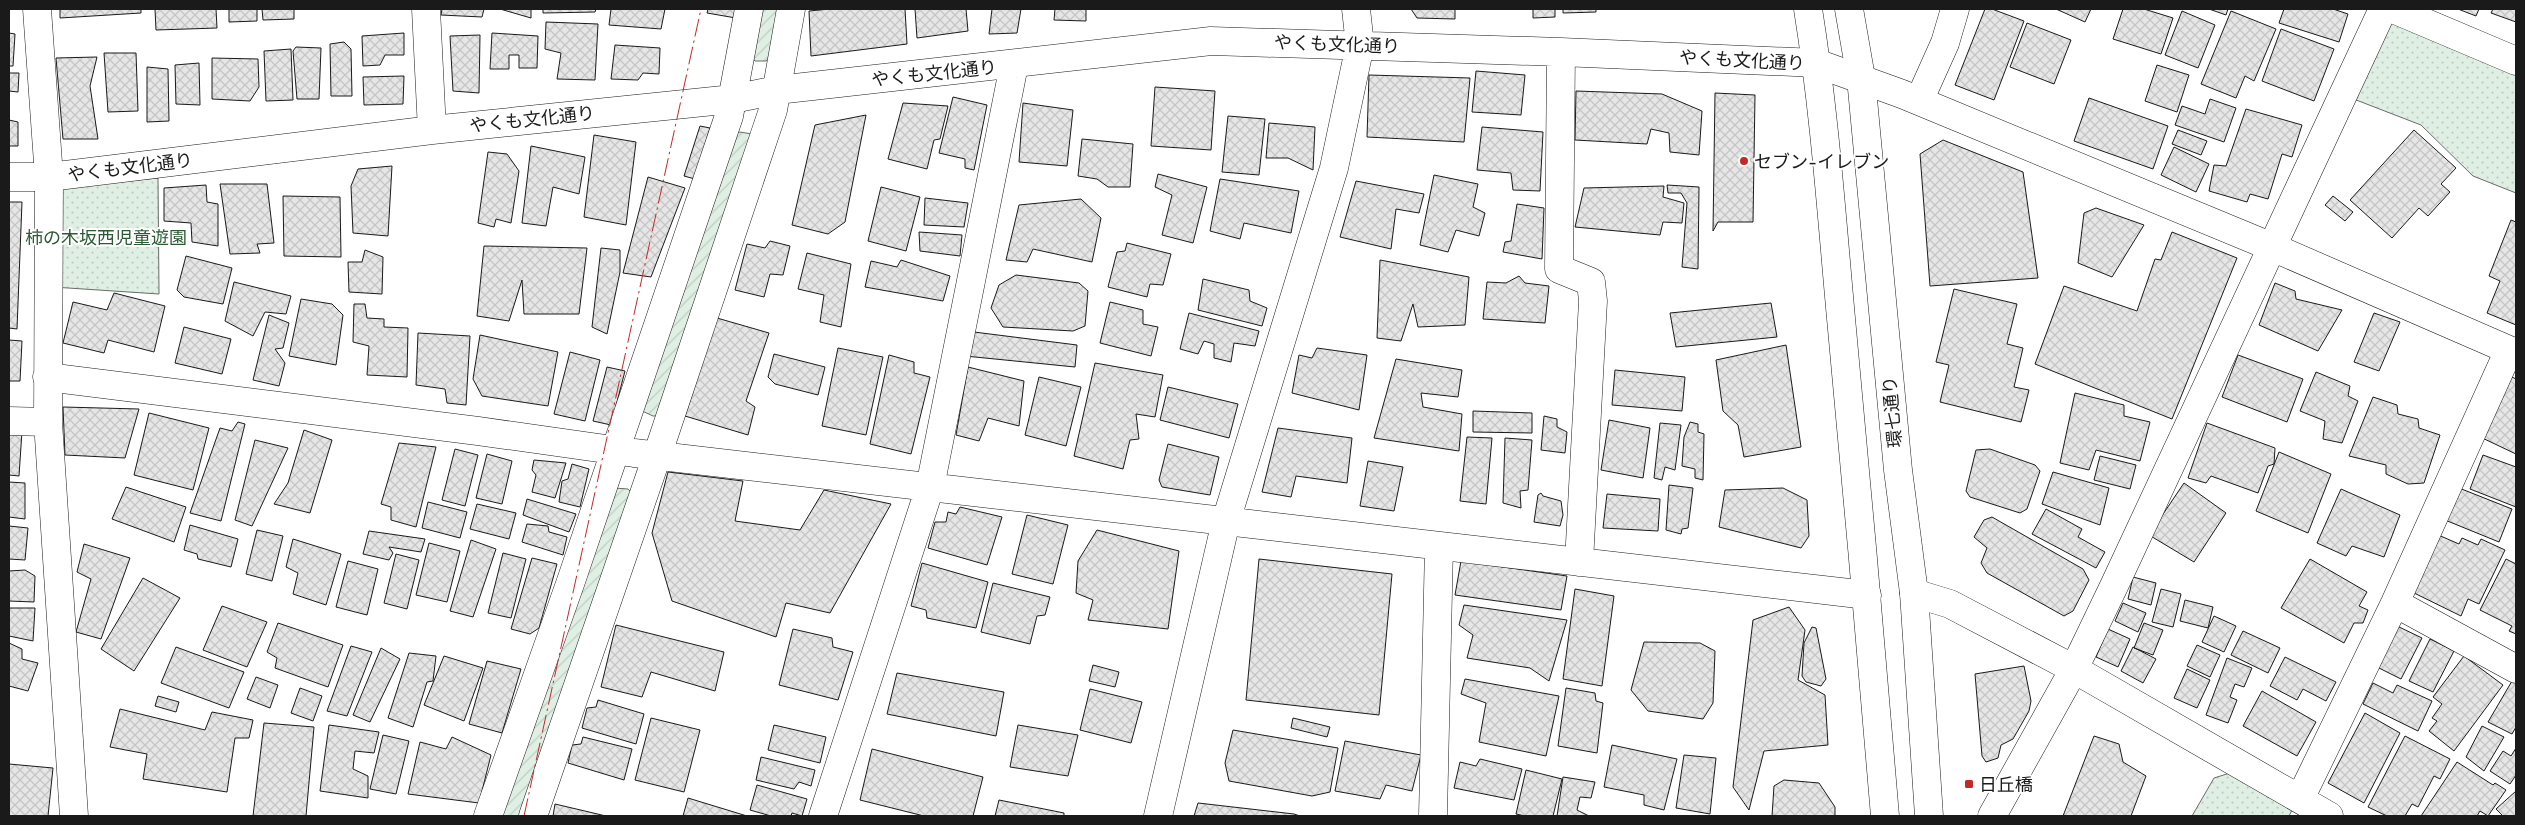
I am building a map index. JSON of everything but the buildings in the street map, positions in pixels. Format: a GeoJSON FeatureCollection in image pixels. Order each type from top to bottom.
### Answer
{"type":"FeatureCollection","features":[{"type":"Feature","properties":{"kind":"street"},"geometry":{"type":"LineString","coordinates":[[37,9],[49,177],[48,422],[74,816]]}},
{"type":"Feature","properties":{"kind":"street"},"geometry":{"type":"LineString","coordinates":[[426,9],[432,130]]}},
{"type":"Feature","properties":{"kind":"street"},"geometry":{"type":"LineString","coordinates":[[488,816],[730,116],[749,9]]}},
{"type":"Feature","properties":{"kind":"street"},"geometry":{"type":"LineString","coordinates":[[533,816],[658,456],[773,110],[791,9]]}},
{"type":"Feature","properties":{"kind":"street"},"geometry":{"type":"LineString","coordinates":[[1158,816],[1226,521],[1334,168],[1360,45],[1356,9]]}},
{"type":"Feature","properties":{"kind":"street"},"geometry":{"type":"LineString","coordinates":[[1808,9],[1816,63],[1867,595],[1885,816]]}},
{"type":"Feature","properties":{"kind":"street","name":"環七通り"},"geometry":{"type":"LineString","coordinates":[[1850,9],[1861,78],[1898,470],[1914,593],[1929,816]]}},
{"type":"Feature","properties":{"kind":"street"},"geometry":{"type":"LineString","coordinates":[[1919,101],[1945,43],[1955,9]]}},
{"type":"Feature","properties":{"kind":"street"},"geometry":{"type":"LineString","coordinates":[[1992,816],[2074,669],[2383,9]]}},
{"type":"Feature","properties":{"kind":"street"},"geometry":{"type":"LineString","coordinates":[[2393,9],[2516,61]]}},
{"type":"Feature","properties":{"kind":"street","name":"やくも文化通り"},"geometry":{"type":"LineString","coordinates":[[9,178],[49,177],[432,130],[733,98],[777,90],[1014,65],[1211,41],[1561,52],[1816,63],[1861,78],[1919,101],[2272,247],[2513,351]]}},
{"type":"Feature","properties":{"kind":"street"},"geometry":{"type":"LineString","coordinates":[[1561,52],[1559,269],[1591,282],[1593,301],[1579,562]]}},
{"type":"Feature","properties":{"kind":"street"},"geometry":{"type":"LineString","coordinates":[[823,816],[930,488],[1014,65]]}},
{"type":"Feature","properties":{"kind":"street"},"geometry":{"type":"LineString","coordinates":[[2300,800],[2513,351]]}},
{"type":"Feature","properties":{"kind":"street"},"geometry":{"type":"LineString","coordinates":[[47,377],[616,449],[658,456],[1867,595]]}},
{"type":"Feature","properties":{"kind":"street"},"geometry":{"type":"LineString","coordinates":[[9,421],[48,422]]}},
{"type":"Feature","properties":{"kind":"street"},"geometry":{"type":"LineString","coordinates":[[1433,816],[1439,546]]}},
{"type":"Feature","properties":{"kind":"street"},"geometry":{"type":"LineString","coordinates":[[1914,593],[1950,604],[2074,669],[2329,816]]}},
{"type":"Feature","properties":{"kind":"street"},"geometry":{"type":"LineString","coordinates":[[2395,603],[2516,669]]}},
{"type":"Feature","properties":{"kind":"green space"},"geometry":{"type":"Polygon","coordinates":[[[756,9],[784,9],[773,56],[766,61],[755,61],[751,57],[756,9]]]}},
{"type":"Feature","properties":{"kind":"green space"},"geometry":{"type":"Polygon","coordinates":[[[2389,17],[2516,65],[2516,193],[2473,176],[2421,125],[2351,98],[2389,17]]]}},
{"type":"Feature","properties":{"kind":"green space"},"geometry":{"type":"Polygon","coordinates":[[[740,132],[752,134],[660,416],[653,416],[640,410],[734,134],[740,132]]]}},
{"type":"Feature","properties":{"kind":"green space","name":"柿の木坂西児童遊園"},"geometry":{"type":"Polygon","coordinates":[[[158,178],[159,294],[53,287],[55,188],[158,178]]]}},
{"type":"Feature","properties":{"kind":"green space"},"geometry":{"type":"Polygon","coordinates":[[[614,488],[628,489],[632,493],[523,816],[495,816],[614,488]]]}},
{"type":"Feature","properties":{"kind":"green space"},"geometry":{"type":"Polygon","coordinates":[[[2230,773],[2294,806],[2289,816],[2192,816],[2214,778],[2230,773]]]}},
{"type":"Feature","properties":{"kind":"power"},"geometry":{"type":"LineString","coordinates":[[524,816],[701,9]]}},
{"type":"Feature","properties":{"kind":"place","name":"セブン-イレブン"},"geometry":{"type":"Point","coordinates":[1744,161]}},
{"type":"Feature","properties":{"kind":"place","name":"日丘橋"},"geometry":{"type":"Point","coordinates":[1969,784]}}]}
